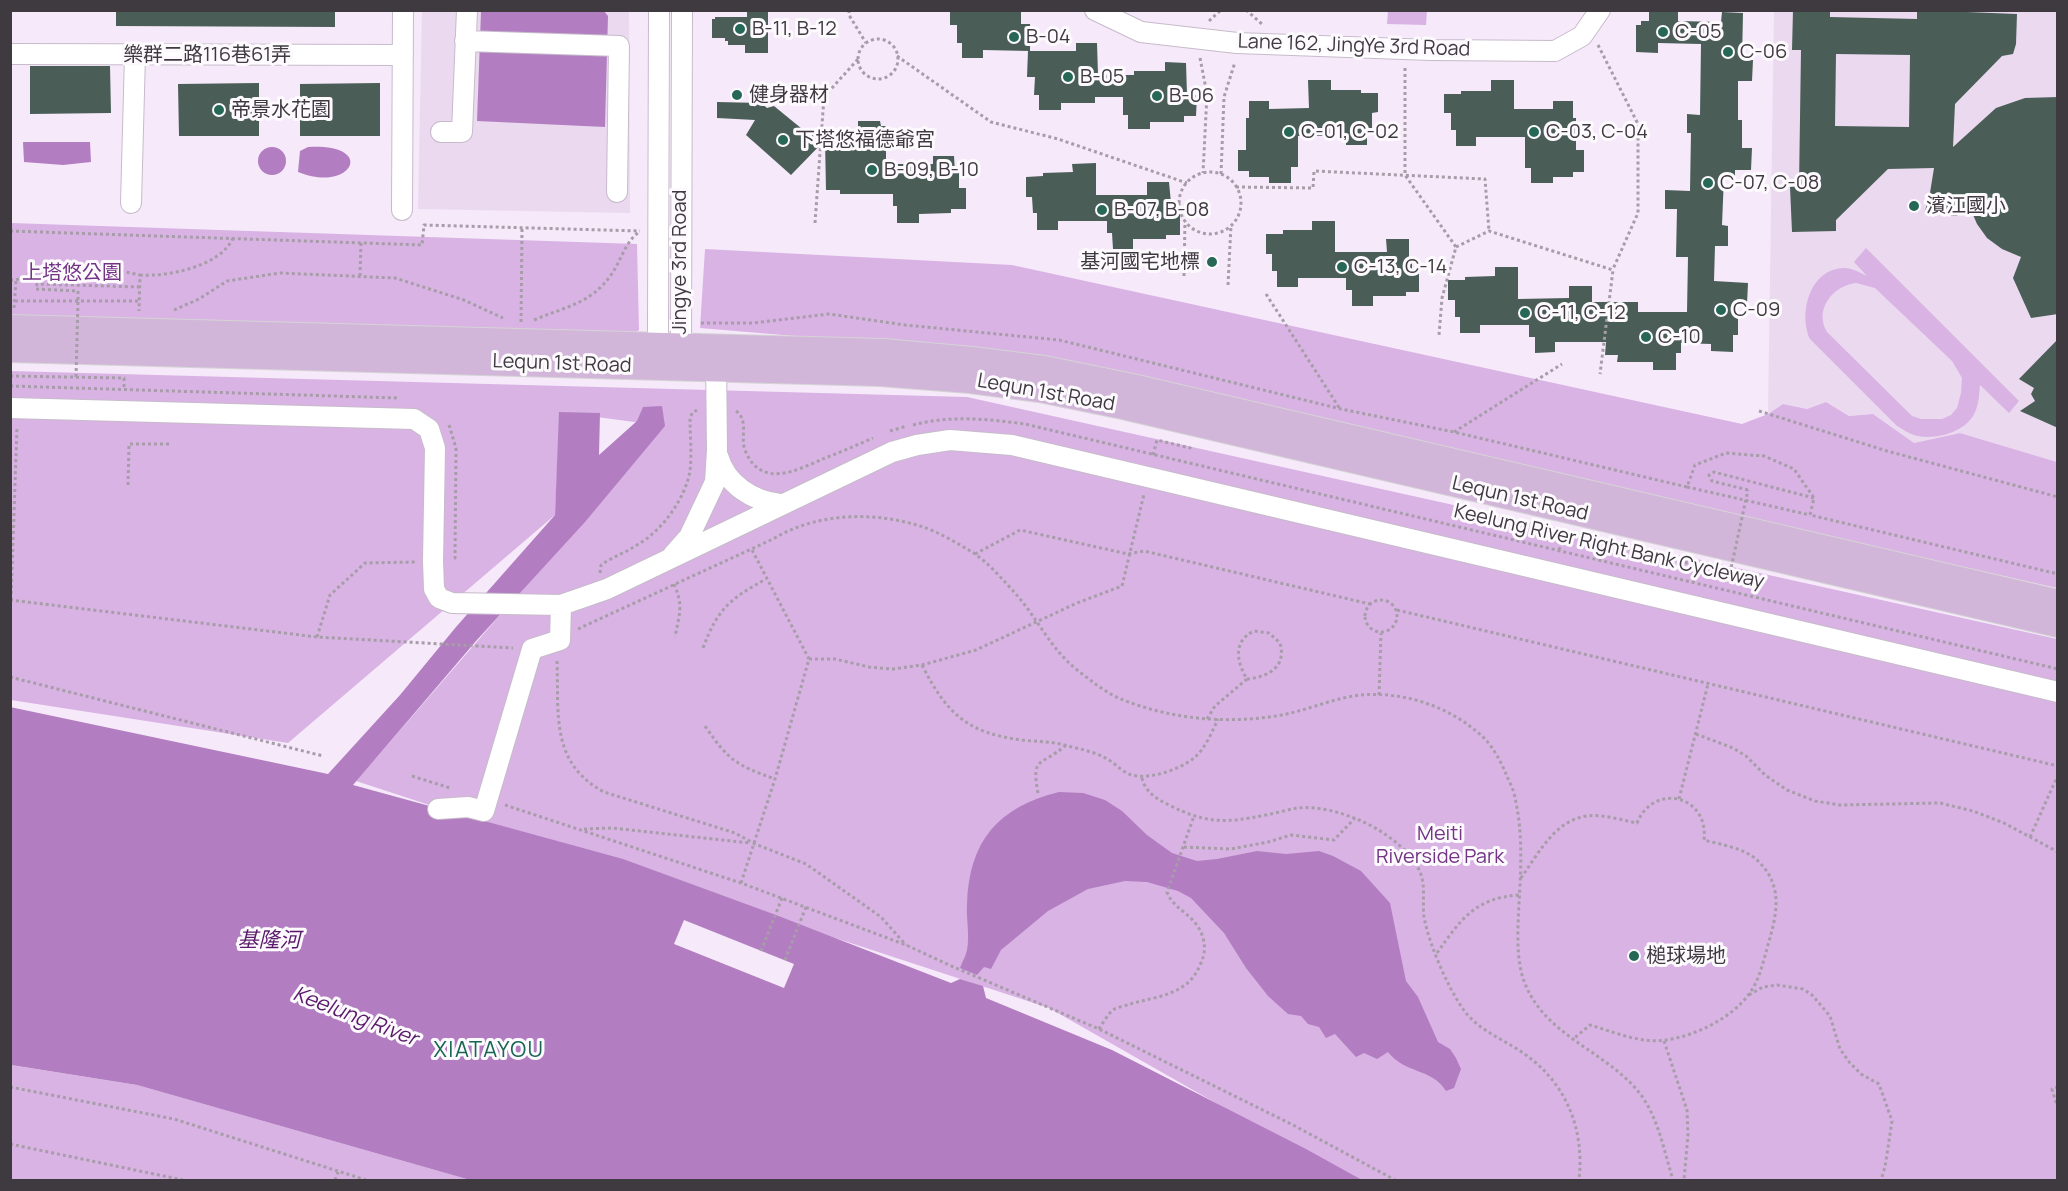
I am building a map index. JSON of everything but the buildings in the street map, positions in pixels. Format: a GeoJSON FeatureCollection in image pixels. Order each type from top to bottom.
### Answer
{"type":"FeatureCollection","features":[{"type":"Feature","properties":{"kind":"main road","name":"Lequn 1st Road"},"geometry":{"type":"LineString","coordinates":[[12,319],[669,353],[970,380],[1040,389],[1135,409],[2058,624]]}},
{"type":"Feature","properties":{"kind":"main road","name":"Lequn 1st Road"},"geometry":{"type":"LineString","coordinates":[[10,349],[669,353]]}},
{"type":"Feature","properties":{"kind":"main road","name":"Lequn 1st Road"},"geometry":{"type":"LineString","coordinates":[[716,358],[883,352],[1044,369],[1132,387],[2058,603]]}},
{"type":"Feature","properties":{"kind":"street"},"geometry":{"type":"LineString","coordinates":[[402,210],[403,10]]}},
{"type":"Feature","properties":{"kind":"street"},"geometry":{"type":"LineString","coordinates":[[441,132],[462,132],[467,10]]}},
{"type":"Feature","properties":{"kind":"street","name":"Jingye 3rd Road"},"geometry":{"type":"LineString","coordinates":[[659,10],[669,353]]}},
{"type":"Feature","properties":{"kind":"street","name":"Jingye 3rd Road"},"geometry":{"type":"LineString","coordinates":[[669,353],[682,10]]}},
{"type":"Feature","properties":{"kind":"street","name":"Lane 162, JingYe 3rd Road"},"geometry":{"type":"LineString","coordinates":[[1095,10],[1141,32],[1203,31],[1237,43],[1555,51],[1582,36],[1600,10]]}},
{"type":"Feature","properties":{"kind":"street"},"geometry":{"type":"LineString","coordinates":[[465,41],[619,46],[617,192]]}},
{"type":"Feature","properties":{"kind":"street","name":"樂群二路116巷61弄"},"geometry":{"type":"LineString","coordinates":[[10,54],[403,55]]}},
{"type":"Feature","properties":{"kind":"street"},"geometry":{"type":"LineString","coordinates":[[131,203],[135,55]]}},
{"type":"Feature","properties":{"kind":"street"},"geometry":{"type":"LineString","coordinates":[[665,562],[688,537],[715,482],[716,358]]}},
{"type":"Feature","properties":{"kind":"street"},"geometry":{"type":"LineString","coordinates":[[15,408],[414,419],[429,429],[435,448],[434,589],[439,598],[452,603],[561,605],[607,589],[780,504],[892,453],[916,445],[950,440],[1012,445],[2058,692]]}},
{"type":"Feature","properties":{"kind":"street"},"geometry":{"type":"LineString","coordinates":[[717,450],[721,467],[737,485],[760,500],[780,504]]}},
{"type":"Feature","properties":{"kind":"street"},"geometry":{"type":"LineString","coordinates":[[438,809],[468,807],[484,811],[532,649],[560,640],[561,605]]}},
{"type":"Feature","properties":{"kind":"path"},"geometry":{"type":"LineString","coordinates":[[849,10],[849,15],[866,43]]}},
{"type":"Feature","properties":{"kind":"path"},"geometry":{"type":"LineString","coordinates":[[1203,173],[1207,94],[1203,31],[1221,10]]}},
{"type":"Feature","properties":{"kind":"path"},"geometry":{"type":"LineString","coordinates":[[1246,10],[1269,29]]}},
{"type":"Feature","properties":{"kind":"path"},"geometry":{"type":"LineString","coordinates":[[815,223],[824,97],[858,59],[866,43],[878,40],[890,44],[897,56],[991,122],[1058,139],[1187,183]]}},
{"type":"Feature","properties":{"kind":"path"},"geometry":{"type":"LineString","coordinates":[[1221,175],[1224,97],[1235,63],[1237,43]]}},
{"type":"Feature","properties":{"kind":"path"},"geometry":{"type":"LineString","coordinates":[[1598,45],[1638,124],[1638,213],[1612,270],[1600,374]]}},
{"type":"Feature","properties":{"kind":"path"},"geometry":{"type":"LineString","coordinates":[[1405,48],[1405,175],[1456,247]]}},
{"type":"Feature","properties":{"kind":"path"},"geometry":{"type":"LineString","coordinates":[[858,59],[862,71],[878,79],[891,74],[897,63],[897,56]]}},
{"type":"Feature","properties":{"kind":"path"},"geometry":{"type":"LineString","coordinates":[[1236,187],[1313,188],[1314,171],[1485,179],[1489,231]]}},
{"type":"Feature","properties":{"kind":"path"},"geometry":{"type":"LineString","coordinates":[[1203,173],[1221,175],[1236,187],[1240,196],[1237,217],[1231,225],[1212,234],[1202,233],[1192,228],[1180,212],[1181,191],[1194,176],[1203,173]]}},
{"type":"Feature","properties":{"kind":"path"},"geometry":{"type":"LineString","coordinates":[[1184,276],[1185,221]]}},
{"type":"Feature","properties":{"kind":"path"},"geometry":{"type":"LineString","coordinates":[[10,231],[422,244],[424,225],[640,231],[632,237],[612,274],[600,289],[583,302],[521,325],[464,300],[395,278],[280,273],[226,281],[199,299],[166,314]]}},
{"type":"Feature","properties":{"kind":"path"},"geometry":{"type":"LineString","coordinates":[[1228,285],[1231,225]]}},
{"type":"Feature","properties":{"kind":"path"},"geometry":{"type":"LineString","coordinates":[[521,325],[522,228]]}},
{"type":"Feature","properties":{"kind":"path"},"geometry":{"type":"LineString","coordinates":[[1439,336],[1442,298],[1456,247],[1489,231],[1612,270]]}},
{"type":"Feature","properties":{"kind":"path"},"geometry":{"type":"LineString","coordinates":[[10,280],[16,281],[39,268],[91,265],[140,275],[170,272],[207,264],[229,248],[233,238]]}},
{"type":"Feature","properties":{"kind":"path"},"geometry":{"type":"LineString","coordinates":[[360,276],[361,243]]}},
{"type":"Feature","properties":{"kind":"path"},"geometry":{"type":"LineString","coordinates":[[140,275],[139,313],[148,313]]}},
{"type":"Feature","properties":{"kind":"path"},"geometry":{"type":"LineString","coordinates":[[12,319],[16,281]]}},
{"type":"Feature","properties":{"kind":"path"},"geometry":{"type":"LineString","coordinates":[[76,377],[78,291],[36,289],[37,284],[140,287]]}},
{"type":"Feature","properties":{"kind":"path"},"geometry":{"type":"LineString","coordinates":[[1266,294],[1341,409]]}},
{"type":"Feature","properties":{"kind":"path"},"geometry":{"type":"LineString","coordinates":[[15,300],[140,301]]}},
{"type":"Feature","properties":{"kind":"path"},"geometry":{"type":"LineString","coordinates":[[71,311],[82,312]]}},
{"type":"Feature","properties":{"kind":"path"},"geometry":{"type":"LineString","coordinates":[[699,323],[753,323],[829,314],[905,325],[1059,340],[1341,409],[1454,432],[2058,574]]}},
{"type":"Feature","properties":{"kind":"path"},"geometry":{"type":"LineString","coordinates":[[1454,432],[1562,364]]}},
{"type":"Feature","properties":{"kind":"path"},"geometry":{"type":"LineString","coordinates":[[10,376],[124,378],[124,390]]}},
{"type":"Feature","properties":{"kind":"path"},"geometry":{"type":"LineString","coordinates":[[15,408],[17,428],[11,600],[317,637],[532,649]]}},
{"type":"Feature","properties":{"kind":"path"},"geometry":{"type":"LineString","coordinates":[[1759,411],[1887,451],[2058,497]]}},
{"type":"Feature","properties":{"kind":"path"},"geometry":{"type":"LineString","coordinates":[[1151,465],[1157,440],[1190,448]]}},
{"type":"Feature","properties":{"kind":"path"},"geometry":{"type":"LineString","coordinates":[[128,485],[129,444],[170,444]]}},
{"type":"Feature","properties":{"kind":"path"},"geometry":{"type":"LineString","coordinates":[[1687,487],[1695,465],[1726,453],[1764,456],[1794,469],[1814,498],[1810,515]]}},
{"type":"Feature","properties":{"kind":"path","name":"Keelung River Right Bank Cycleway"},"geometry":{"type":"LineString","coordinates":[[1153,455],[2058,669]]}},
{"type":"Feature","properties":{"kind":"path"},"geometry":{"type":"LineString","coordinates":[[1559,550],[1563,539],[1568,536],[1730,573],[1748,490],[1712,481],[1709,475],[1714,472],[1814,498]]}},
{"type":"Feature","properties":{"kind":"path"},"geometry":{"type":"LineString","coordinates":[[809,659],[835,659],[869,667],[893,669],[922,665],[976,650],[1077,603],[1122,586],[1146,485]]}},
{"type":"Feature","properties":{"kind":"path"},"geometry":{"type":"LineString","coordinates":[[906,945],[881,917],[806,864],[755,844],[735,833],[604,792],[588,783],[570,762],[561,741],[556,654],[560,640],[576,629],[793,527],[828,519],[867,517],[893,519],[923,526],[975,554],[1017,594],[1067,661],[1116,697],[1147,709],[1177,717],[1208,719],[1274,717],[1351,697],[1379,695],[1428,703],[1447,711],[1469,724],[1488,742],[1515,796],[1521,850],[1517,932],[1519,958],[1523,977],[1534,1000],[1551,1022],[1572,1040],[1624,1076],[1641,1095],[1655,1119],[1673,1180]]}},
{"type":"Feature","properties":{"kind":"path"},"geometry":{"type":"LineString","coordinates":[[975,554],[1020,530],[1128,554],[1144,551],[1370,604],[1382,600],[1394,605],[1397,610],[1396,623],[1393,628],[1381,633],[1374,631],[1364,616],[1370,604]]}},
{"type":"Feature","properties":{"kind":"path"},"geometry":{"type":"LineString","coordinates":[[741,883],[775,779],[809,659],[751,548]]}},
{"type":"Feature","properties":{"kind":"path"},"geometry":{"type":"LineString","coordinates":[[317,637],[330,596],[365,563],[433,561]]}},
{"type":"Feature","properties":{"kind":"path"},"geometry":{"type":"LineString","coordinates":[[600,572],[601,566]]}},
{"type":"Feature","properties":{"kind":"path"},"geometry":{"type":"LineString","coordinates":[[703,648],[711,628],[735,596],[767,579]]}},
{"type":"Feature","properties":{"kind":"path"},"geometry":{"type":"LineString","coordinates":[[674,584],[681,605],[675,637]]}},
{"type":"Feature","properties":{"kind":"path"},"geometry":{"type":"LineString","coordinates":[[1397,610],[2058,766]]}},
{"type":"Feature","properties":{"kind":"path"},"geometry":{"type":"LineString","coordinates":[[1208,719],[1215,706],[1247,679],[1258,678],[1273,671],[1282,659],[1280,644],[1269,633],[1254,631],[1242,640],[1238,647],[1239,662],[1247,679]]}},
{"type":"Feature","properties":{"kind":"path"},"geometry":{"type":"LineString","coordinates":[[1379,695],[1381,633]]}},
{"type":"Feature","properties":{"kind":"path"},"geometry":{"type":"LineString","coordinates":[[922,665],[951,712],[966,723],[986,733],[1005,738],[1066,745],[1106,758],[1126,773],[1142,778],[1164,773],[1194,758],[1208,739],[1218,719]]}},
{"type":"Feature","properties":{"kind":"path"},"geometry":{"type":"LineString","coordinates":[[10,677],[323,756]]}},
{"type":"Feature","properties":{"kind":"path"},"geometry":{"type":"LineString","coordinates":[[1679,799],[1708,684]]}},
{"type":"Feature","properties":{"kind":"path"},"geometry":{"type":"LineString","coordinates":[[705,726],[729,758],[743,768],[775,779]]}},
{"type":"Feature","properties":{"kind":"path"},"geometry":{"type":"LineString","coordinates":[[1696,734],[1733,748],[1787,790],[1815,801],[1840,805],[1940,802],[1973,811],[2058,852]]}},
{"type":"Feature","properties":{"kind":"path"},"geometry":{"type":"LineString","coordinates":[[1038,793],[1034,772],[1037,765],[1066,745]]}},
{"type":"Feature","properties":{"kind":"path"},"geometry":{"type":"LineString","coordinates":[[2030,837],[2058,775]]}},
{"type":"Feature","properties":{"kind":"path"},"geometry":{"type":"LineString","coordinates":[[412,776],[455,789]]}},
{"type":"Feature","properties":{"kind":"path"},"geometry":{"type":"LineString","coordinates":[[1142,778],[1144,787],[1159,800],[1194,816],[1213,821],[1234,821],[1297,808],[1322,808],[1371,825],[1405,851],[1420,872],[1424,888],[1424,914],[1430,939],[1452,990],[1463,1008],[1474,1021],[1532,1058],[1546,1072],[1568,1106],[1576,1125],[1581,1160],[1579,1180]]}},
{"type":"Feature","properties":{"kind":"path"},"geometry":{"type":"LineString","coordinates":[[1520,880],[1556,830],[1570,820],[1587,816],[1637,823],[1653,802],[1671,798],[1679,799],[1695,807],[1704,822],[1704,840],[1742,850],[1757,860],[1768,872],[1775,886],[1778,904],[1776,919],[1759,974],[1748,996]]}},
{"type":"Feature","properties":{"kind":"path"},"geometry":{"type":"LineString","coordinates":[[488,800],[741,883],[906,945],[1099,1029],[1293,1125],[1395,1180]]}},
{"type":"Feature","properties":{"kind":"path"},"geometry":{"type":"LineString","coordinates":[[1099,1029],[1114,1009],[1168,995],[1185,987],[1197,973],[1204,954],[1204,940],[1189,915],[1169,899],[1167,892],[1194,816]]}},
{"type":"Feature","properties":{"kind":"path"},"geometry":{"type":"LineString","coordinates":[[1184,847],[1231,849],[1291,835],[1334,840],[1355,818]]}},
{"type":"Feature","properties":{"kind":"path"},"geometry":{"type":"LineString","coordinates":[[579,829],[612,828],[755,844]]}},
{"type":"Feature","properties":{"kind":"path"},"geometry":{"type":"LineString","coordinates":[[1437,954],[1465,917],[1479,905],[1500,896],[1519,895]]}},
{"type":"Feature","properties":{"kind":"path"},"geometry":{"type":"LineString","coordinates":[[761,951],[782,898]]}},
{"type":"Feature","properties":{"kind":"path"},"geometry":{"type":"LineString","coordinates":[[785,960],[806,908]]}},
{"type":"Feature","properties":{"kind":"path"},"geometry":{"type":"LineString","coordinates":[[1572,1040],[1590,1025],[1626,1036],[1664,1041],[1708,1027],[1763,987],[1777,985],[1803,989],[1812,995],[1830,1016],[1840,1049],[1850,1063],[1861,1074],[1879,1084],[1892,1121],[1881,1180]]}},
{"type":"Feature","properties":{"kind":"path"},"geometry":{"type":"LineString","coordinates":[[2058,1033],[2058,1051]]}},
{"type":"Feature","properties":{"kind":"path"},"geometry":{"type":"LineString","coordinates":[[1664,1041],[1687,1110],[1688,1135],[1684,1180]]}},
{"type":"Feature","properties":{"kind":"path"},"geometry":{"type":"LineString","coordinates":[[10,1087],[174,1119],[366,1180]]}},
{"type":"Feature","properties":{"kind":"path"},"geometry":{"type":"LineString","coordinates":[[2058,1087],[2052,1089],[2058,1109]]}},
{"type":"Feature","properties":{"kind":"path"},"geometry":{"type":"LineString","coordinates":[[10,1144],[183,1180]]}},
{"type":"Feature","properties":{"kind":"path"},"geometry":{"type":"LineString","coordinates":[[335,1180],[338,1172]]}},
{"type":"Feature","properties":{"kind":"shaded area"},"geometry":{"type":"Polygon","coordinates":[[[422,11],[629,11],[630,213],[418,209],[422,11]]]}},
{"type":"Feature","properties":{"kind":"shaded area","name":"濱江國小"},"geometry":{"type":"Polygon","coordinates":[[[1774,11],[2057,11],[2057,462],[1960,433],[1914,443],[1873,414],[1849,416],[1826,402],[1807,409],[1783,404],[1768,414],[1774,11]]]}},
{"type":"Feature","properties":{"kind":"green space"},"geometry":{"type":"Polygon","coordinates":[[[1388,11],[1427,11],[1426,25],[1387,24],[1388,11]]]}},
{"type":"Feature","properties":{"kind":"green space","name":"上塔悠公園"},"geometry":{"type":"Polygon","coordinates":[[[11,223],[637,244],[639,330],[626,338],[11,319],[11,223]]]}},
{"type":"Feature","properties":{"kind":"green space"},"geometry":{"type":"Polygon","coordinates":[[[1866,248],[2019,401],[2009,413],[1980,385],[1978,402],[1971,419],[1951,433],[1934,437],[1918,436],[1897,426],[1810,339],[1807,328],[1807,305],[1816,283],[1824,275],[1834,270],[1846,268],[1867,276],[1854,262],[1866,248]],[[1856,283],[1847,285],[1833,294],[1824,308],[1824,324],[1827,332],[1912,416],[1921,419],[1942,419],[1951,415],[1957,408],[1962,378],[1952,361],[1875,288],[1856,283]]]}},
{"type":"Feature","properties":{"kind":"green space"},"geometry":{"type":"Polygon","coordinates":[[[705,249],[1012,265],[1742,424],[1768,414],[1783,404],[1807,409],[1826,402],[1849,416],[1873,414],[1914,443],[1960,433],[2057,462],[2057,588],[1019,355],[700,328],[705,249]]]}},
{"type":"Feature","properties":{"kind":"green space","name":"Meiti Riverside Park"},"geometry":{"type":"Polygon","coordinates":[[[10,371],[967,397],[2057,639],[2057,1180],[1351,1180],[1049,1008],[356,781],[664,426],[560,412],[555,515],[288,743],[11,700],[10,371]]]}},
{"type":"Feature","properties":{"kind":"green space"},"geometry":{"type":"Polygon","coordinates":[[[10,1065],[137,1085],[470,1180],[11,1180],[10,1065]]]}},
{"type":"Feature","properties":{"kind":"water"},"geometry":{"type":"Polygon","coordinates":[[[483,10],[604,11],[608,16],[605,127],[477,121],[481,12],[483,10]]]}},
{"type":"Feature","properties":{"kind":"water"},"geometry":{"type":"Polygon","coordinates":[[[23,142],[90,142],[91,162],[63,165],[24,162],[23,142]]]}},
{"type":"Feature","properties":{"kind":"water"},"geometry":{"type":"Polygon","coordinates":[[[272,147],[282,151],[286,161],[282,171],[272,175],[262,171],[258,161],[262,151],[272,147]]]}},
{"type":"Feature","properties":{"kind":"water"},"geometry":{"type":"Polygon","coordinates":[[[308,147],[330,148],[344,152],[350,159],[350,166],[343,173],[332,177],[317,177],[298,172],[300,151],[308,147]]]}},
{"type":"Feature","properties":{"kind":"water","name":"基隆河"},"geometry":{"type":"Polygon","coordinates":[[[662,406],[665,426],[585,522],[476,641],[353,785],[623,859],[951,983],[960,979],[983,986],[986,998],[1112,1050],[1362,1180],[470,1180],[137,1085],[11,1065],[10,707],[328,774],[400,695],[456,627],[555,515],[559,412],[600,413],[599,455],[637,421],[643,407],[662,406]]]}},
{"type":"Feature","properties":{"kind":"water"},"geometry":{"type":"Polygon","coordinates":[[[1059,792],[1083,793],[1105,800],[1122,811],[1147,835],[1172,853],[1197,861],[1257,851],[1286,854],[1319,851],[1361,871],[1390,903],[1406,981],[1418,997],[1438,1042],[1450,1049],[1461,1069],[1454,1088],[1446,1091],[1433,1078],[1402,1064],[1388,1052],[1377,1059],[1364,1053],[1356,1057],[1335,1034],[1326,1038],[1319,1027],[1308,1024],[1301,1016],[1288,1014],[1268,996],[1246,968],[1224,933],[1191,898],[1178,891],[1147,882],[1125,881],[1088,889],[1048,911],[1001,950],[991,969],[984,967],[977,975],[960,968],[968,945],[969,882],[981,845],[1004,817],[1019,807],[1059,792]]]}},
{"type":"Feature","properties":{"kind":"pier"},"geometry":{"type":"Polygon","coordinates":[[[684,920],[794,964],[784,988],[674,944],[684,920]]]}},
{"type":"Feature","properties":{"kind":"place","name":"B-11, B-12"},"geometry":{"type":"Point","coordinates":[740,29]}},
{"type":"Feature","properties":{"kind":"place","name":"C-05"},"geometry":{"type":"Point","coordinates":[1663,32]}},
{"type":"Feature","properties":{"kind":"place","name":"B-04"},"geometry":{"type":"Point","coordinates":[1014,37]}},
{"type":"Feature","properties":{"kind":"place","name":"C-06"},"geometry":{"type":"Point","coordinates":[1728,52]}},
{"type":"Feature","properties":{"kind":"place","name":"B-05"},"geometry":{"type":"Point","coordinates":[1068,77]}},
{"type":"Feature","properties":{"kind":"place","name":"健身器材"},"geometry":{"type":"Point","coordinates":[737,95]}},
{"type":"Feature","properties":{"kind":"place","name":"B-06"},"geometry":{"type":"Point","coordinates":[1157,96]}},
{"type":"Feature","properties":{"kind":"place","name":"帝景水花園"},"geometry":{"type":"Point","coordinates":[219,110]}},
{"type":"Feature","properties":{"kind":"place","name":"C-01, C-02"},"geometry":{"type":"Point","coordinates":[1289,132]}},
{"type":"Feature","properties":{"kind":"place","name":"C-03, C-04"},"geometry":{"type":"Point","coordinates":[1534,132]}},
{"type":"Feature","properties":{"kind":"place","name":"下塔悠福德爺宮"},"geometry":{"type":"Point","coordinates":[783,140]}},
{"type":"Feature","properties":{"kind":"place","name":"B-09, B-10"},"geometry":{"type":"Point","coordinates":[872,170]}},
{"type":"Feature","properties":{"kind":"place","name":"C-07, C-08"},"geometry":{"type":"Point","coordinates":[1708,183]}},
{"type":"Feature","properties":{"kind":"place","name":"濱江國小"},"geometry":{"type":"Point","coordinates":[1914,206]}},
{"type":"Feature","properties":{"kind":"place","name":"B-07, B-08"},"geometry":{"type":"Point","coordinates":[1102,210]}},
{"type":"Feature","properties":{"kind":"place","name":"基河國宅地標"},"geometry":{"type":"Point","coordinates":[1212,262]}},
{"type":"Feature","properties":{"kind":"place","name":"C-13, C-14"},"geometry":{"type":"Point","coordinates":[1342,267]}},
{"type":"Feature","properties":{"kind":"place","name":"C-09"},"geometry":{"type":"Point","coordinates":[1721,310]}},
{"type":"Feature","properties":{"kind":"place","name":"C-11, C-12"},"geometry":{"type":"Point","coordinates":[1525,313]}},
{"type":"Feature","properties":{"kind":"place","name":"C-10"},"geometry":{"type":"Point","coordinates":[1646,337]}},
{"type":"Feature","properties":{"kind":"place","name":"槌球場地"},"geometry":{"type":"Point","coordinates":[1634,956]}},
{"type":"Feature","properties":{"kind":"district","name":"XIATAYOU"},"geometry":{"type":"Point","coordinates":[489,1051]}},
{"type":"Feature","properties":{"kind":"water label","name":"Keelung River"},"geometry":{"type":"Point","coordinates":[355,1017]}}]}
